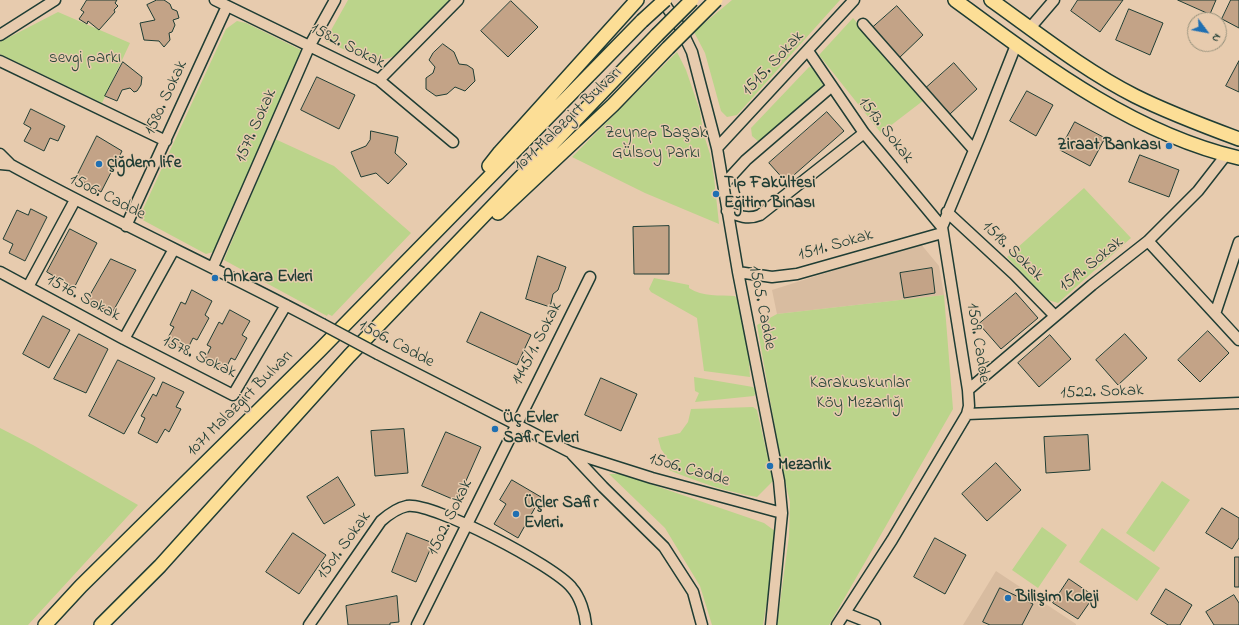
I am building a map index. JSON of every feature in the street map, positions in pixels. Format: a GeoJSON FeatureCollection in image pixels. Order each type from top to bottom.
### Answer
{"type":"FeatureCollection","features":[{"type":"Feature","properties":{"kind":"main road","name":"1071 Malazgirt Bulvarı"},"geometry":{"type":"LineString","coordinates":[[101,625],[160,566],[349,356],[692,0]]}},
{"type":"Feature","properties":{"kind":"main road","name":"1071 Malazgirt Bulvarı"},"geometry":{"type":"LineString","coordinates":[[441,260],[480,229],[612,105],[716,0]]}},
{"type":"Feature","properties":{"kind":"main road"},"geometry":{"type":"LineString","coordinates":[[955,0],[1016,45],[1114,108],[1176,138],[1233,156]]}},
{"type":"Feature","properties":{"kind":"main road"},"geometry":{"type":"LineString","coordinates":[[991,0],[1073,58],[1134,95],[1192,122],[1239,139]]}},
{"type":"Feature","properties":{"kind":"main road","name":"1071 Malazgirt Bulvarı"},"geometry":{"type":"LineString","coordinates":[[460,206],[500,152],[635,1]]}},
{"type":"Feature","properties":{"kind":"main road","name":"1071 Malazgirt Bulvarı"},"geometry":{"type":"LineString","coordinates":[[45,625],[81,586],[246,424],[642,21],[664,2]]}},
{"type":"Feature","properties":{"kind":"street"},"geometry":{"type":"LineString","coordinates":[[0,36],[56,0]]}},
{"type":"Feature","properties":{"kind":"street","name":"1582. Sokak"},"geometry":{"type":"LineString","coordinates":[[215,0],[310,45],[379,80],[453,142]]}},
{"type":"Feature","properties":{"kind":"street","name":"1579. Sokak"},"geometry":{"type":"LineString","coordinates":[[213,267],[310,45],[335,0]]}},
{"type":"Feature","properties":{"kind":"street"},"geometry":{"type":"LineString","coordinates":[[379,80],[458,0]]}},
{"type":"Feature","properties":{"kind":"street","name":"1515. Sokak"},"geometry":{"type":"LineString","coordinates":[[717,148],[854,0]]}},
{"type":"Feature","properties":{"kind":"street"},"geometry":{"type":"LineString","coordinates":[[1030,28],[1054,0]]}},
{"type":"Feature","properties":{"kind":"street","name":"1505. Cadde"},"geometry":{"type":"LineString","coordinates":[[664,2],[680,27],[692,52],[717,148],[738,272],[779,481],[782,513],[771,625]]}},
{"type":"Feature","properties":{"kind":"street","name":"1580. Sokak"},"geometry":{"type":"LineString","coordinates":[[126,226],[227,6]]}},
{"type":"Feature","properties":{"kind":"street"},"geometry":{"type":"LineString","coordinates":[[863,24],[974,150]]}},
{"type":"Feature","properties":{"kind":"street","name":"1509. Cadde"},"geometry":{"type":"LineString","coordinates":[[837,625],[892,540],[966,414],[968,390],[942,230],[947,212],[974,150],[1016,45]]}},
{"type":"Feature","properties":{"kind":"street","name":"1513. Sokak"},"geometry":{"type":"LineString","coordinates":[[808,51],[864,133],[942,230]]}},
{"type":"Feature","properties":{"kind":"street"},"geometry":{"type":"LineString","coordinates":[[0,61],[166,141]]}},
{"type":"Feature","properties":{"kind":"street"},"geometry":{"type":"LineString","coordinates":[[724,184],[746,160],[832,86]]}},
{"type":"Feature","properties":{"kind":"street"},"geometry":{"type":"LineString","coordinates":[[727,211],[746,218],[754,218],[760,215],[864,133]]}},
{"type":"Feature","properties":{"kind":"street","name":"1506. Cadde"},"geometry":{"type":"LineString","coordinates":[[0,154],[10,165],[75,200],[286,304],[378,354],[570,452],[652,478],[782,513]]}},
{"type":"Feature","properties":{"kind":"street","name":"1519. Sokak"},"geometry":{"type":"LineString","coordinates":[[968,390],[1148,240],[1233,156]]}},
{"type":"Feature","properties":{"kind":"street","name":"1506. Cadde"},"geometry":{"type":"LineString","coordinates":[[0,164],[10,165]]}},
{"type":"Feature","properties":{"kind":"street"},"geometry":{"type":"LineString","coordinates":[[28,287],[75,200]]}},
{"type":"Feature","properties":{"kind":"street","name":"1518. Sokak"},"geometry":{"type":"LineString","coordinates":[[947,212],[1014,274],[1055,316]]}},
{"type":"Feature","properties":{"kind":"street","name":"1511. Sokak"},"geometry":{"type":"LineString","coordinates":[[738,272],[772,277],[796,274],[942,230]]}},
{"type":"Feature","properties":{"kind":"street"},"geometry":{"type":"LineString","coordinates":[[1148,240],[1239,340]]}},
{"type":"Feature","properties":{"kind":"street"},"geometry":{"type":"LineString","coordinates":[[1215,314],[1239,242]]}},
{"type":"Feature","properties":{"kind":"street","name":"1576. Sokak"},"geometry":{"type":"LineString","coordinates":[[0,272],[124,339],[174,249]]}},
{"type":"Feature","properties":{"kind":"street","name":"1445/1. Sokak"},"geometry":{"type":"LineString","coordinates":[[515,425],[590,277]]}},
{"type":"Feature","properties":{"kind":"street","name":"1578. Sokak"},"geometry":{"type":"LineString","coordinates":[[124,339],[233,395],[286,304]]}},
{"type":"Feature","properties":{"kind":"street","name":"1522. Sokak"},"geometry":{"type":"LineString","coordinates":[[966,414],[1239,403]]}},
{"type":"Feature","properties":{"kind":"street","name":"1502. Sokak"},"geometry":{"type":"LineString","coordinates":[[417,625],[515,425]]}},
{"type":"Feature","properties":{"kind":"street"},"geometry":{"type":"LineString","coordinates":[[570,452],[664,547],[693,592],[702,625]]}},
{"type":"Feature","properties":{"kind":"street","name":"1501. Sokak"},"geometry":{"type":"LineString","coordinates":[[309,625],[381,521],[394,511],[408,506],[420,508],[466,524],[530,556],[555,573],[572,588],[582,607],[586,625]]}},
{"type":"Feature","properties":{"kind":"street"},"geometry":{"type":"LineString","coordinates":[[845,613],[875,625]]}},
{"type":"Feature","properties":{"kind":"shaded area"},"geometry":{"type":"Polygon","coordinates":[[[920,243],[939,266],[944,295],[777,314],[772,290],[920,243]]]}},
{"type":"Feature","properties":{"kind":"shaded area","name":"Bilişim Koleji"},"geometry":{"type":"Polygon","coordinates":[[[996,571],[1076,624],[1076,625],[963,625],[996,571]]]}},
{"type":"Feature","properties":{"kind":"green space"},"geometry":{"type":"Polygon","coordinates":[[[348,0],[451,0],[397,54],[389,58],[371,59],[351,53],[325,41],[348,0]]]}},
{"type":"Feature","properties":{"kind":"green space","name":"Zeynep Başak Gülsoy Parkı"},"geometry":{"type":"Polygon","coordinates":[[[732,0],[840,0],[737,115],[727,117],[721,111],[705,53],[694,32],[732,0]]]}},
{"type":"Feature","properties":{"kind":"green space","name":"sevgi parkı"},"geometry":{"type":"Polygon","coordinates":[[[58,12],[130,43],[102,103],[0,54],[0,42],[58,12]]]}},
{"type":"Feature","properties":{"kind":"green space"},"geometry":{"type":"Polygon","coordinates":[[[853,18],[924,100],[881,133],[819,55],[853,18]]]}},
{"type":"Feature","properties":{"kind":"green space"},"geometry":{"type":"Polygon","coordinates":[[[237,21],[246,23],[303,51],[213,252],[206,254],[139,218],[226,29],[237,21]]]}},
{"type":"Feature","properties":{"kind":"green space","name":"Zeynep Başak Gülsoy Parkı"},"geometry":{"type":"Polygon","coordinates":[[[677,52],[686,70],[700,111],[703,132],[710,154],[714,177],[719,224],[645,193],[572,157],[677,52]]]}},
{"type":"Feature","properties":{"kind":"green space"},"geometry":{"type":"Polygon","coordinates":[[[809,67],[812,68],[823,85],[759,142],[752,136],[751,128],[809,67]]]}},
{"type":"Feature","properties":{"kind":"green space"},"geometry":{"type":"Polygon","coordinates":[[[275,139],[334,166],[411,233],[332,316],[328,314],[327,316],[224,260],[275,139]]]}},
{"type":"Feature","properties":{"kind":"green space"},"geometry":{"type":"Polygon","coordinates":[[[1084,188],[1131,238],[1058,303],[1048,300],[1007,257],[1084,188]]]}},
{"type":"Feature","properties":{"kind":"green space"},"geometry":{"type":"Polygon","coordinates":[[[654,278],[689,285],[689,288],[700,293],[735,296],[743,313],[748,346],[750,377],[704,371],[697,318],[651,292],[649,289],[654,278]]]}},
{"type":"Feature","properties":{"kind":"green space","name":"Karakuskunlar Köy Mezarlığı"},"geometry":{"type":"Polygon","coordinates":[[[944,295],[953,409],[829,625],[777,625],[789,536],[790,502],[782,468],[757,325],[777,314],[944,295]]]}},
{"type":"Feature","properties":{"kind":"green space"},"geometry":{"type":"Polygon","coordinates":[[[694,377],[753,387],[756,392],[754,396],[695,402],[699,393],[695,391],[694,377]]]}},
{"type":"Feature","properties":{"kind":"green space"},"geometry":{"type":"Polygon","coordinates":[[[753,407],[757,410],[773,481],[757,497],[713,486],[669,470],[670,462],[661,449],[658,438],[680,433],[688,422],[691,409],[753,407]]]}},
{"type":"Feature","properties":{"kind":"green space"},"geometry":{"type":"Polygon","coordinates":[[[0,428],[33,445],[138,505],[28,625],[0,625],[0,428]]]}},
{"type":"Feature","properties":{"kind":"green space"},"geometry":{"type":"Polygon","coordinates":[[[609,474],[621,474],[764,523],[775,531],[775,552],[763,625],[712,625],[700,586],[665,528],[609,474]]]}},
{"type":"Feature","properties":{"kind":"green space"},"geometry":{"type":"Polygon","coordinates":[[[1162,481],[1190,500],[1154,552],[1126,533],[1162,481]]]}},
{"type":"Feature","properties":{"kind":"green space"},"geometry":{"type":"Polygon","coordinates":[[[1042,527],[1067,545],[1038,588],[1012,570],[1042,527]]]}},
{"type":"Feature","properties":{"kind":"green space"},"geometry":{"type":"Polygon","coordinates":[[[1102,528],[1160,568],[1137,601],[1079,562],[1102,528]]]}},
{"type":"Feature","properties":{"kind":"building"},"geometry":{"type":"Polygon","coordinates":[[[87,0],[117,0],[115,3],[118,6],[114,10],[115,12],[99,30],[88,21],[87,24],[79,19],[84,12],[81,10],[87,0]]]}},
{"type":"Feature","properties":{"kind":"building"},"geometry":{"type":"Polygon","coordinates":[[[157,0],[164,0],[170,4],[172,9],[177,11],[179,18],[173,20],[175,25],[172,32],[169,33],[170,40],[164,47],[159,41],[144,40],[140,23],[155,20],[147,5],[157,0]]]}},
{"type":"Feature","properties":{"kind":"building"},"geometry":{"type":"Polygon","coordinates":[[[1078,0],[1123,0],[1100,32],[1071,11],[1078,0]]]}},
{"type":"Feature","properties":{"kind":"building"},"geometry":{"type":"Polygon","coordinates":[[[1178,0],[1216,0],[1211,12],[1205,12],[1178,0]]]}},
{"type":"Feature","properties":{"kind":"building"},"geometry":{"type":"Polygon","coordinates":[[[1231,0],[1239,0],[1239,28],[1227,22],[1227,12],[1225,12],[1231,0]]]}},
{"type":"Feature","properties":{"kind":"building"},"geometry":{"type":"Polygon","coordinates":[[[511,1],[538,27],[508,57],[481,31],[511,1]]]}},
{"type":"Feature","properties":{"kind":"building"},"geometry":{"type":"Polygon","coordinates":[[[897,6],[923,35],[898,59],[871,29],[897,6]]]}},
{"type":"Feature","properties":{"kind":"building"},"geometry":{"type":"Polygon","coordinates":[[[1129,9],[1163,23],[1150,55],[1116,40],[1129,9]]]}},
{"type":"Feature","properties":{"kind":"building"},"geometry":{"type":"Polygon","coordinates":[[[443,44],[454,52],[459,64],[467,65],[473,69],[475,81],[465,91],[455,87],[447,94],[436,96],[426,89],[426,78],[433,73],[435,67],[429,60],[433,53],[443,44]]]}},
{"type":"Feature","properties":{"kind":"building"},"geometry":{"type":"Polygon","coordinates":[[[1239,61],[1239,92],[1226,86],[1239,61]]]}},
{"type":"Feature","properties":{"kind":"building"},"geometry":{"type":"Polygon","coordinates":[[[123,62],[142,77],[141,85],[137,91],[134,92],[130,88],[122,90],[117,101],[105,96],[123,62]]]}},
{"type":"Feature","properties":{"kind":"building"},"geometry":{"type":"Polygon","coordinates":[[[954,63],[977,89],[950,114],[926,88],[954,63]]]}},
{"type":"Feature","properties":{"kind":"building"},"geometry":{"type":"Polygon","coordinates":[[[317,77],[355,95],[339,129],[301,110],[317,77]]]}},
{"type":"Feature","properties":{"kind":"building"},"geometry":{"type":"Polygon","coordinates":[[[1027,91],[1053,105],[1036,136],[1010,121],[1027,91]]]}},
{"type":"Feature","properties":{"kind":"building"},"geometry":{"type":"Polygon","coordinates":[[[31,109],[65,126],[58,141],[50,138],[44,151],[24,141],[31,128],[24,124],[31,109]]]}},
{"type":"Feature","properties":{"kind":"building"},"geometry":{"type":"Polygon","coordinates":[[[827,112],[844,131],[786,182],[769,163],[827,112]]]}},
{"type":"Feature","properties":{"kind":"building"},"geometry":{"type":"Polygon","coordinates":[[[1075,122],[1105,138],[1090,166],[1060,150],[1075,122]]]}},
{"type":"Feature","properties":{"kind":"building"},"geometry":{"type":"Polygon","coordinates":[[[371,131],[398,137],[395,153],[407,164],[388,184],[376,173],[361,177],[351,152],[366,146],[370,140],[371,131]]]}},
{"type":"Feature","properties":{"kind":"building","name":"çiğdem life"},"geometry":{"type":"Polygon","coordinates":[[[97,136],[122,151],[101,192],[76,178],[97,136]]]}},
{"type":"Feature","properties":{"kind":"building"},"geometry":{"type":"Polygon","coordinates":[[[1140,155],[1179,170],[1169,197],[1129,182],[1140,155]]]}},
{"type":"Feature","properties":{"kind":"building"},"geometry":{"type":"Polygon","coordinates":[[[31,209],[47,217],[25,261],[9,253],[13,244],[3,239],[17,210],[28,215],[31,209]]]}},
{"type":"Feature","properties":{"kind":"building"},"geometry":{"type":"Polygon","coordinates":[[[669,226],[669,274],[634,274],[633,227],[669,226]]]}},
{"type":"Feature","properties":{"kind":"building"},"geometry":{"type":"Polygon","coordinates":[[[70,229],[97,243],[74,288],[47,272],[70,229]]]}},
{"type":"Feature","properties":{"kind":"building"},"geometry":{"type":"Polygon","coordinates":[[[538,256],[566,267],[558,290],[553,294],[550,307],[526,299],[538,256]]]}},
{"type":"Feature","properties":{"kind":"building"},"geometry":{"type":"Polygon","coordinates":[[[111,259],[136,270],[112,313],[87,301],[111,259]]]}},
{"type":"Feature","properties":{"kind":"building"},"geometry":{"type":"Polygon","coordinates":[[[932,268],[935,293],[904,298],[900,273],[932,268]]]}},
{"type":"Feature","properties":{"kind":"building"},"geometry":{"type":"Polygon","coordinates":[[[192,290],[212,301],[205,315],[209,318],[197,340],[193,338],[186,352],[166,341],[174,327],[170,325],[181,302],[185,304],[192,290]]]}},
{"type":"Feature","properties":{"kind":"building"},"geometry":{"type":"Polygon","coordinates":[[[1016,293],[1038,318],[1001,349],[979,324],[1016,293]]]}},
{"type":"Feature","properties":{"kind":"building"},"geometry":{"type":"Polygon","coordinates":[[[230,310],[250,321],[242,335],[247,338],[235,360],[231,358],[224,372],[204,361],[211,347],[207,345],[219,322],[222,324],[230,310]]]}},
{"type":"Feature","properties":{"kind":"building"},"geometry":{"type":"Polygon","coordinates":[[[481,312],[531,335],[517,365],[467,342],[481,312]]]}},
{"type":"Feature","properties":{"kind":"building"},"geometry":{"type":"Polygon","coordinates":[[[43,316],[70,330],[49,368],[23,354],[43,316]]]}},
{"type":"Feature","properties":{"kind":"building"},"geometry":{"type":"Polygon","coordinates":[[[1208,331],[1229,353],[1200,382],[1178,360],[1208,331]]]}},
{"type":"Feature","properties":{"kind":"building"},"geometry":{"type":"Polygon","coordinates":[[[79,334],[108,349],[86,393],[54,379],[79,334]]]}},
{"type":"Feature","properties":{"kind":"building"},"geometry":{"type":"Polygon","coordinates":[[[1125,334],[1147,358],[1118,385],[1096,360],[1125,334]]]}},
{"type":"Feature","properties":{"kind":"building"},"geometry":{"type":"Polygon","coordinates":[[[1050,335],[1071,359],[1039,387],[1018,363],[1050,335]]]}},
{"type":"Feature","properties":{"kind":"building"},"geometry":{"type":"Polygon","coordinates":[[[118,360],[155,378],[124,434],[89,416],[118,360]]]}},
{"type":"Feature","properties":{"kind":"building"},"geometry":{"type":"Polygon","coordinates":[[[601,378],[637,394],[621,431],[585,415],[601,378]]]}},
{"type":"Feature","properties":{"kind":"building"},"geometry":{"type":"Polygon","coordinates":[[[163,382],[184,392],[176,407],[181,409],[169,432],[165,429],[157,443],[138,433],[145,418],[141,416],[153,394],[156,396],[163,382]]]}},
{"type":"Feature","properties":{"kind":"building"},"geometry":{"type":"Polygon","coordinates":[[[404,429],[408,473],[375,476],[371,431],[404,429]]]}},
{"type":"Feature","properties":{"kind":"building"},"geometry":{"type":"Polygon","coordinates":[[[446,432],[481,447],[457,501],[422,486],[446,432]]]}},
{"type":"Feature","properties":{"kind":"building"},"geometry":{"type":"Polygon","coordinates":[[[1088,435],[1090,470],[1046,473],[1044,437],[1088,435]]]}},
{"type":"Feature","properties":{"kind":"building"},"geometry":{"type":"Polygon","coordinates":[[[996,463],[1021,490],[987,521],[962,494],[996,463]]]}},
{"type":"Feature","properties":{"kind":"building"},"geometry":{"type":"Polygon","coordinates":[[[338,477],[355,505],[324,524],[307,497],[338,477]]]}},
{"type":"Feature","properties":{"kind":"building","name":"Üçler Safir Evleri."},"geometry":{"type":"Polygon","coordinates":[[[512,480],[541,497],[518,538],[494,524],[506,504],[500,500],[512,480]]]}},
{"type":"Feature","properties":{"kind":"building"},"geometry":{"type":"Polygon","coordinates":[[[1222,508],[1239,518],[1239,538],[1232,549],[1206,533],[1222,508]]]}},
{"type":"Feature","properties":{"kind":"building"},"geometry":{"type":"Polygon","coordinates":[[[293,533],[326,555],[299,594],[266,572],[293,533]]]}},
{"type":"Feature","properties":{"kind":"building"},"geometry":{"type":"Polygon","coordinates":[[[407,533],[433,543],[416,582],[392,572],[407,533]]]}},
{"type":"Feature","properties":{"kind":"building"},"geometry":{"type":"Polygon","coordinates":[[[935,538],[966,555],[945,594],[914,577],[935,538]]]}},
{"type":"Feature","properties":{"kind":"building"},"geometry":{"type":"Polygon","coordinates":[[[1235,557],[1239,557],[1239,587],[1235,587],[1235,557]]]}},
{"type":"Feature","properties":{"kind":"building"},"geometry":{"type":"Polygon","coordinates":[[[1069,579],[1094,596],[1078,619],[1053,603],[1069,579]]]}},
{"type":"Feature","properties":{"kind":"building"},"geometry":{"type":"Polygon","coordinates":[[[1000,588],[1033,604],[1022,625],[990,625],[983,622],[1000,588]]]}},
{"type":"Feature","properties":{"kind":"building"},"geometry":{"type":"Polygon","coordinates":[[[1166,589],[1192,605],[1180,625],[1168,625],[1151,614],[1166,589]]]}},
{"type":"Feature","properties":{"kind":"building"},"geometry":{"type":"Polygon","coordinates":[[[1234,595],[1239,603],[1239,625],[1214,625],[1206,612],[1234,595]]]}},
{"type":"Feature","properties":{"kind":"building"},"geometry":{"type":"Polygon","coordinates":[[[397,596],[399,622],[390,623],[390,625],[348,625],[346,606],[397,596]]]}},
{"type":"Feature","properties":{"kind":"place","name":"Ziraat Bankası"},"geometry":{"type":"Point","coordinates":[1169,146]}},
{"type":"Feature","properties":{"kind":"place","name":"çiğdem life"},"geometry":{"type":"Point","coordinates":[99,164]}},
{"type":"Feature","properties":{"kind":"place","name":"Tıp Fakültesi Eğitim Binası"},"geometry":{"type":"Point","coordinates":[716,194]}},
{"type":"Feature","properties":{"kind":"place","name":"Ankara Evleri"},"geometry":{"type":"Point","coordinates":[215,278]}},
{"type":"Feature","properties":{"kind":"place","name":"Üç Evler Safir Evleri"},"geometry":{"type":"Point","coordinates":[495,429]}},
{"type":"Feature","properties":{"kind":"place","name":"Mezarlık"},"geometry":{"type":"Point","coordinates":[770,466]}},
{"type":"Feature","properties":{"kind":"place","name":"Üçler Safir Evleri."},"geometry":{"type":"Point","coordinates":[516,514]}},
{"type":"Feature","properties":{"kind":"place","name":"Bilişim Koleji"},"geometry":{"type":"Point","coordinates":[1008,598]}}]}
